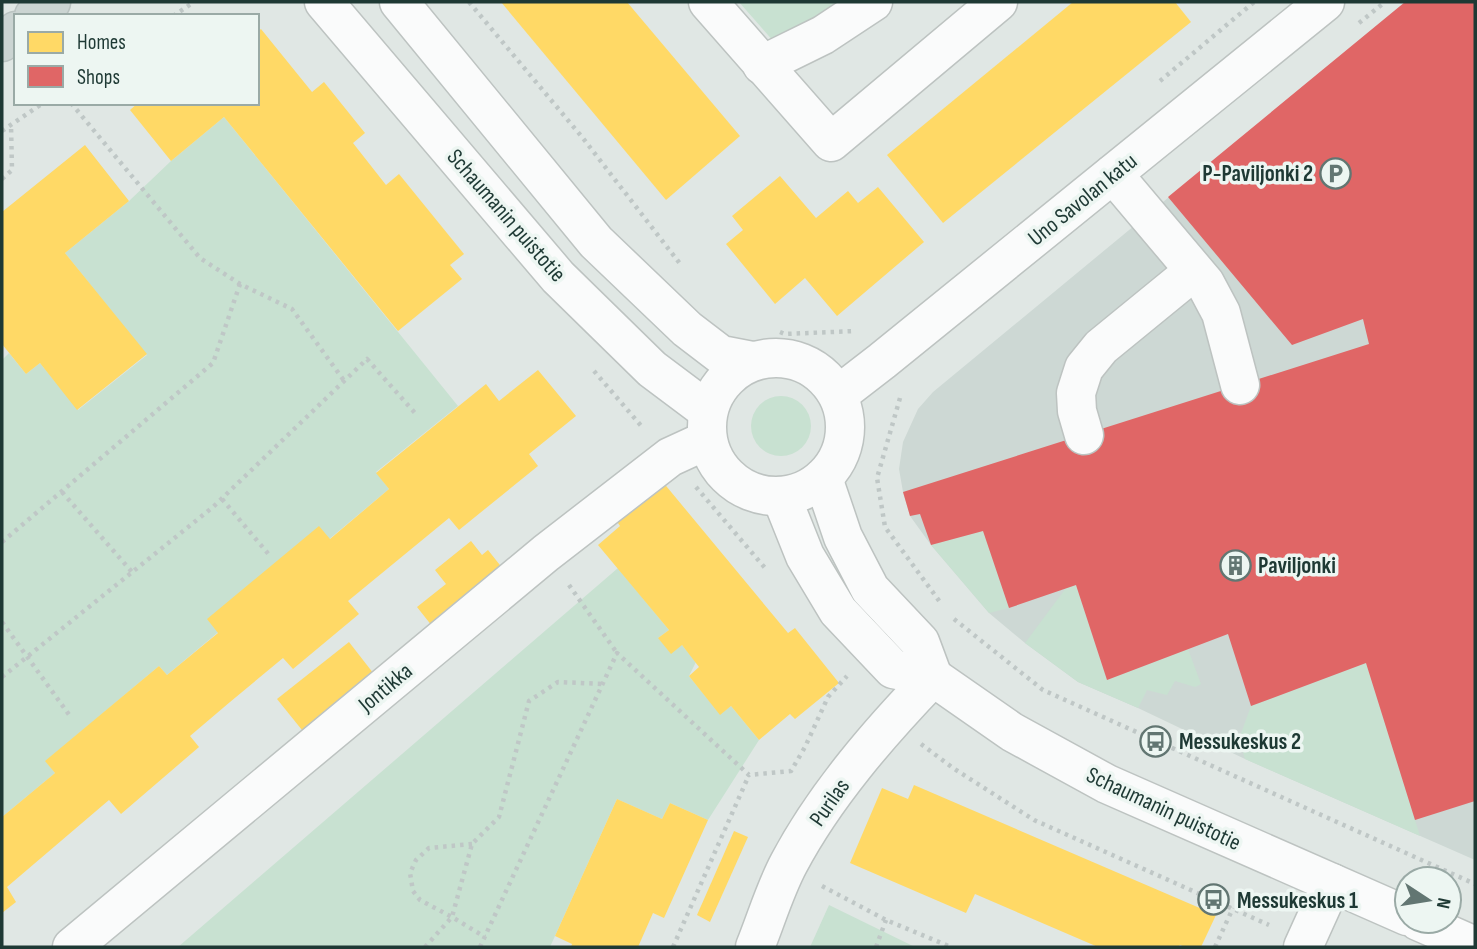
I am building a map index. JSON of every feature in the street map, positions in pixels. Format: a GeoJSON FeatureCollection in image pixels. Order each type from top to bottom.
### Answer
{"type":"FeatureCollection","features":[{"type":"Feature","properties":{"kind":"main road"},"geometry":{"type":"LineString","coordinates":[[36,14],[51,2]]}},
{"type":"Feature","properties":{"kind":"street","name":"Schaumanin puistotie"},"geometry":{"type":"LineString","coordinates":[[324,2],[558,276],[708,425]]}},
{"type":"Feature","properties":{"kind":"street"},"geometry":{"type":"LineString","coordinates":[[399,2],[596,242],[687,329],[721,355],[751,361]]}},
{"type":"Feature","properties":{"kind":"street"},"geometry":{"type":"LineString","coordinates":[[708,2],[831,142],[998,2]]}},
{"type":"Feature","properties":{"kind":"street"},"geometry":{"type":"LineString","coordinates":[[762,65],[823,35],[873,2]]}},
{"type":"Feature","properties":{"kind":"street","name":"Uno Savolan katu"},"geometry":{"type":"LineString","coordinates":[[838,395],[1113,174],[1312,6]]}},
{"type":"Feature","properties":{"kind":"street"},"geometry":{"type":"LineString","coordinates":[[1113,174],[1205,283],[1221,313],[1240,385]]}},
{"type":"Feature","properties":{"kind":"street"},"geometry":{"type":"LineString","coordinates":[[1084,435],[1077,411],[1076,393],[1084,368],[1101,347],[1194,271]]}},
{"type":"Feature","properties":{"kind":"street"},"geometry":{"type":"LineString","coordinates":[[775,357],[803,362],[829,381],[838,395],[845,421],[843,444],[838,458],[823,478],[804,491],[781,496],[750,492],[734,483],[713,457],[708,425],[714,394],[736,369],[751,361],[775,357]]}},
{"type":"Feature","properties":{"kind":"street","name":"Jontikka"},"geometry":{"type":"LineString","coordinates":[[72,947],[547,553],[708,425]]}},
{"type":"Feature","properties":{"kind":"street"},"geometry":{"type":"LineString","coordinates":[[823,478],[843,537],[870,589],[920,642],[933,677]]}},
{"type":"Feature","properties":{"kind":"street","name":"Schaumanin puistotie"},"geometry":{"type":"LineString","coordinates":[[781,496],[805,556],[838,611],[894,669],[933,677],[1012,732],[1107,784],[1393,910]]}},
{"type":"Feature","properties":{"kind":"street","name":"Purilas"},"geometry":{"type":"LineString","coordinates":[[755,947],[789,864],[831,796],[892,719],[933,677]]}},
{"type":"Feature","properties":{"kind":"street"},"geometry":{"type":"LineString","coordinates":[[1303,947],[1332,883]]}},
{"type":"Feature","properties":{"kind":"street"},"geometry":{"type":"LineString","coordinates":[[1450,935],[1475,946]]}},
{"type":"Feature","properties":{"kind":"path"},"geometry":{"type":"LineString","coordinates":[[176,14],[194,2]]}},
{"type":"Feature","properties":{"kind":"path"},"geometry":{"type":"LineString","coordinates":[[469,2],[582,137],[689,275]]}},
{"type":"Feature","properties":{"kind":"path"},"geometry":{"type":"LineString","coordinates":[[2,131],[40,105]]}},
{"type":"Feature","properties":{"kind":"path"},"geometry":{"type":"LineString","coordinates":[[73,105],[200,258],[240,284],[292,309],[345,382]]}},
{"type":"Feature","properties":{"kind":"path"},"geometry":{"type":"LineString","coordinates":[[2,179],[12,170],[11,125]]}},
{"type":"Feature","properties":{"kind":"path"},"geometry":{"type":"LineString","coordinates":[[2,542],[213,363],[240,284]]}},
{"type":"Feature","properties":{"kind":"path"},"geometry":{"type":"LineString","coordinates":[[773,330],[785,334],[861,331],[882,361],[900,395],[877,478],[885,527],[943,606]]}},
{"type":"Feature","properties":{"kind":"path"},"geometry":{"type":"LineString","coordinates":[[2,677],[222,499],[368,359],[415,413]]}},
{"type":"Feature","properties":{"kind":"path"},"geometry":{"type":"LineString","coordinates":[[62,492],[132,572]]}},
{"type":"Feature","properties":{"kind":"path"},"geometry":{"type":"LineString","coordinates":[[222,499],[271,557]]}},
{"type":"Feature","properties":{"kind":"path"},"geometry":{"type":"LineString","coordinates":[[547,553],[617,653],[750,775],[792,771],[828,697],[848,676]]}},
{"type":"Feature","properties":{"kind":"path"},"geometry":{"type":"LineString","coordinates":[[951,617],[1043,690],[1475,884]]}},
{"type":"Feature","properties":{"kind":"path"},"geometry":{"type":"LineString","coordinates":[[2,622],[70,716]]}},
{"type":"Feature","properties":{"kind":"path"},"geometry":{"type":"LineString","coordinates":[[481,947],[617,653]]}},
{"type":"Feature","properties":{"kind":"path"},"geometry":{"type":"LineString","coordinates":[[425,947],[452,917],[472,845],[499,817],[529,701],[558,682],[604,684]]}},
{"type":"Feature","properties":{"kind":"path"},"geometry":{"type":"LineString","coordinates":[[673,947],[750,775]]}},
{"type":"Feature","properties":{"kind":"path"},"geometry":{"type":"LineString","coordinates":[[472,845],[429,848],[416,860],[410,873],[412,891],[420,900],[485,937]]}},
{"type":"Feature","properties":{"kind":"path"},"geometry":{"type":"LineString","coordinates":[[817,884],[886,920],[951,947]]}},
{"type":"Feature","properties":{"kind":"path"},"geometry":{"type":"LineString","coordinates":[[1215,947],[1233,908]]}},
{"type":"Feature","properties":{"kind":"path"},"geometry":{"type":"LineString","coordinates":[[876,947],[886,920]]}},
{"type":"Feature","properties":{"kind":"shaded area"},"geometry":{"type":"Polygon","coordinates":[[[1405,2],[1475,2],[1475,860],[1078,682],[989,613],[931,545],[910,516],[899,469],[903,442],[918,409],[933,392],[1405,2]]]}},
{"type":"Feature","properties":{"kind":"green space"},"geometry":{"type":"Polygon","coordinates":[[[739,2],[851,2],[775,43],[739,2]]]}},
{"type":"Feature","properties":{"kind":"green space"},"geometry":{"type":"Polygon","coordinates":[[[224,117],[458,406],[376,472],[389,489],[167,675],[159,666],[46,761],[55,773],[2,817],[2,360],[9,353],[26,374],[40,363],[78,410],[147,355],[65,253],[224,117]]]}},
{"type":"Feature","properties":{"kind":"green space"},"geometry":{"type":"Polygon","coordinates":[[[775,396],[787,396],[806,409],[811,426],[809,438],[798,451],[787,456],[775,456],[756,443],[751,432],[751,420],[764,401],[775,396]]]}},
{"type":"Feature","properties":{"kind":"green space"},"geometry":{"type":"Polygon","coordinates":[[[983,531],[1009,608],[989,613],[931,545],[983,531]]]}},
{"type":"Feature","properties":{"kind":"green space"},"geometry":{"type":"Polygon","coordinates":[[[618,568],[669,630],[658,638],[682,645],[696,662],[689,676],[720,714],[731,706],[759,740],[708,820],[670,803],[662,819],[617,799],[550,947],[178,947],[618,568]]]}},
{"type":"Feature","properties":{"kind":"green space"},"geometry":{"type":"Polygon","coordinates":[[[1076,585],[1107,680],[1188,649],[1201,684],[1195,687],[1175,681],[1167,695],[1147,690],[1138,708],[1078,682],[1025,643],[1066,588],[1076,585]]]}},
{"type":"Feature","properties":{"kind":"green space"},"geometry":{"type":"Polygon","coordinates":[[[1366,663],[1420,836],[1245,759],[1239,739],[1251,706],[1366,663]]]}},
{"type":"Feature","properties":{"kind":"green space"},"geometry":{"type":"Polygon","coordinates":[[[829,905],[915,947],[810,947],[829,905]]]}},
{"type":"Feature","properties":{"kind":"building: Homes"},"geometry":{"type":"Polygon","coordinates":[[[501,2],[627,2],[740,136],[666,200],[501,2]]]}},
{"type":"Feature","properties":{"kind":"building: Homes"},"geometry":{"type":"Polygon","coordinates":[[[1073,2],[1175,2],[1191,22],[943,223],[887,155],[1073,2]]]}},
{"type":"Feature","properties":{"kind":"building: Homes"},"geometry":{"type":"Polygon","coordinates":[[[261,29],[312,92],[324,82],[365,133],[353,143],[386,185],[399,174],[464,254],[450,265],[462,279],[398,331],[224,117],[171,161],[130,110],[136,105],[259,105],[261,29]]]}},
{"type":"Feature","properties":{"kind":"building: Homes"},"geometry":{"type":"Polygon","coordinates":[[[85,145],[129,201],[65,253],[147,354],[77,410],[40,363],[26,374],[2,344],[2,212],[85,145]]]}},
{"type":"Feature","properties":{"kind":"building: Homes"},"geometry":{"type":"Polygon","coordinates":[[[780,176],[816,218],[848,191],[858,203],[878,187],[924,242],[837,316],[805,278],[775,304],[726,244],[743,230],[732,216],[780,176]]]}},
{"type":"Feature","properties":{"kind":"building: Homes"},"geometry":{"type":"Polygon","coordinates":[[[538,370],[576,416],[529,454],[538,466],[459,530],[449,518],[348,601],[359,614],[293,669],[283,658],[230,702],[190,736],[199,747],[121,814],[109,800],[7,887],[16,902],[2,913],[2,817],[55,773],[45,761],[159,666],[167,675],[218,633],[207,619],[319,526],[330,539],[389,489],[376,473],[486,384],[499,401],[538,370]]]}},
{"type":"Feature","properties":{"kind":"building: Homes"},"geometry":{"type":"Polygon","coordinates":[[[662,481],[788,633],[795,628],[839,683],[795,719],[790,714],[759,740],[731,706],[720,715],[689,676],[699,667],[682,645],[671,654],[658,638],[669,630],[598,545],[620,526],[616,520],[662,481]]]}},
{"type":"Feature","properties":{"kind":"building: Homes"},"geometry":{"type":"Polygon","coordinates":[[[471,541],[482,555],[488,550],[507,574],[436,631],[417,607],[446,584],[435,570],[471,541]]]}},
{"type":"Feature","properties":{"kind":"building: Homes"},"geometry":{"type":"Polygon","coordinates":[[[349,642],[377,678],[306,735],[277,699],[349,642]]]}},
{"type":"Feature","properties":{"kind":"building: Homes"},"geometry":{"type":"Polygon","coordinates":[[[914,785],[1216,915],[1201,947],[1098,947],[975,894],[966,913],[850,863],[882,788],[908,799],[914,785]]]}},
{"type":"Feature","properties":{"kind":"building: Homes"},"geometry":{"type":"Polygon","coordinates":[[[617,799],[662,819],[670,803],[708,820],[664,918],[653,913],[638,947],[571,947],[572,944],[555,936],[617,799]]]}},
{"type":"Feature","properties":{"kind":"building: Homes"},"geometry":{"type":"Polygon","coordinates":[[[734,831],[748,837],[710,922],[697,915],[734,831]]]}},
{"type":"Feature","properties":{"kind":"building: Shops","name":"Paviljonki"},"geometry":{"type":"Polygon","coordinates":[[[1405,2],[1475,2],[1475,801],[1415,820],[1366,663],[1251,706],[1228,634],[1107,680],[1076,585],[1009,608],[983,531],[931,545],[920,514],[910,516],[903,492],[1369,344],[1363,319],[1292,345],[1168,197],[1405,2]]]}},
{"type":"Feature","properties":{"kind":"place","name":"P-Paviljonki 2"},"geometry":{"type":"Point","coordinates":[1336,173]}},
{"type":"Feature","properties":{"kind":"place","name":"Paviljonki"},"geometry":{"type":"Point","coordinates":[1235,565]}},
{"type":"Feature","properties":{"kind":"place","name":"Messukeskus 2"},"geometry":{"type":"Point","coordinates":[1156,741]}},
{"type":"Feature","properties":{"kind":"place","name":"Messukeskus 1"},"geometry":{"type":"Point","coordinates":[1214,900]}}]}
